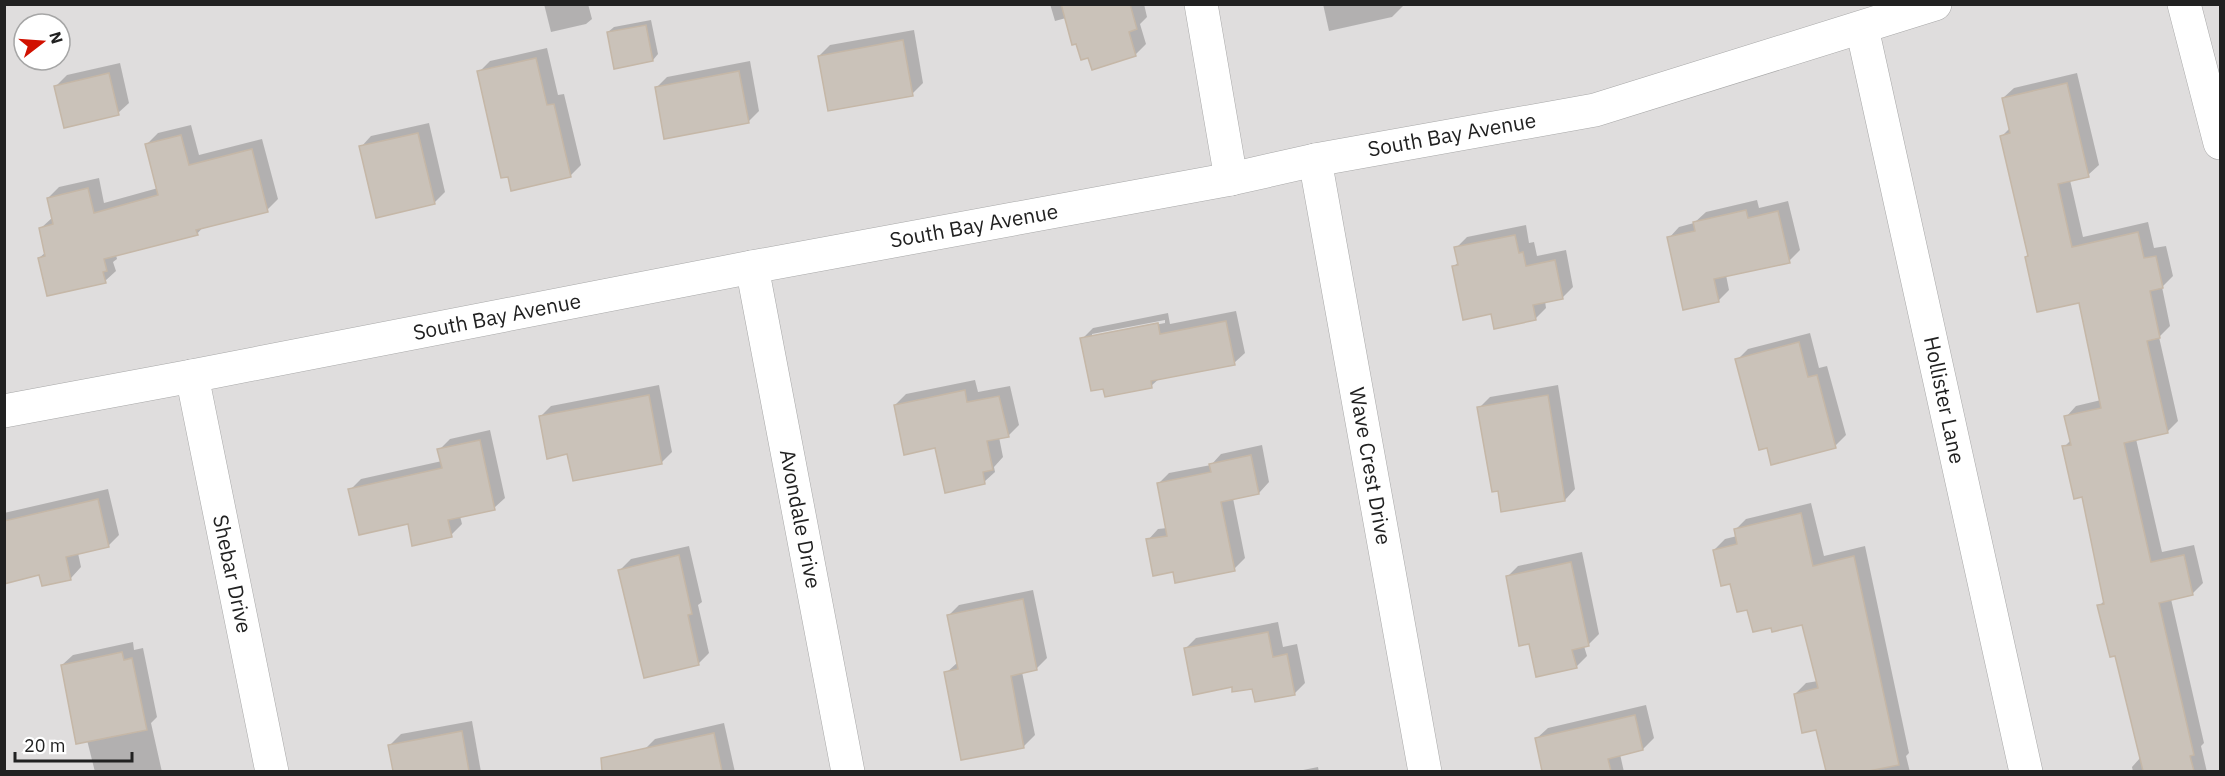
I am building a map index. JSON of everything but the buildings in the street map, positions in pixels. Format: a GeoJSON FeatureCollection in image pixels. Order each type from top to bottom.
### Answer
{"type":"FeatureCollection","features":[{"type":"Feature","properties":{"kind":"street"},"geometry":{"type":"LineString","coordinates":[[1201,4],[1231,179]]}},
{"type":"Feature","properties":{"kind":"street","name":"South Bay Avenue"},"geometry":{"type":"LineString","coordinates":[[4,411],[752,267],[1231,179],[1315,160],[1595,110],[1935,4]]}},
{"type":"Feature","properties":{"kind":"street"},"geometry":{"type":"LineString","coordinates":[[2184,4],[2220,143]]}},
{"type":"Feature","properties":{"kind":"street","name":"Hollister Lane"},"geometry":{"type":"LineString","coordinates":[[1862,28],[2026,771]]}},
{"type":"Feature","properties":{"kind":"street","name":"Wave Crest Drive"},"geometry":{"type":"LineString","coordinates":[[1315,160],[1425,771]]}},
{"type":"Feature","properties":{"kind":"street","name":"Avondale Drive"},"geometry":{"type":"LineString","coordinates":[[752,267],[848,771]]}},
{"type":"Feature","properties":{"kind":"street","name":"Shebar Drive"},"geometry":{"type":"LineString","coordinates":[[192,376],[272,771]]}},
{"type":"Feature","properties":{"kind":"shaded area"},"geometry":{"type":"Polygon","coordinates":[[[5,5],[2220,5],[2220,771],[5,771],[5,5]]]}}]}
